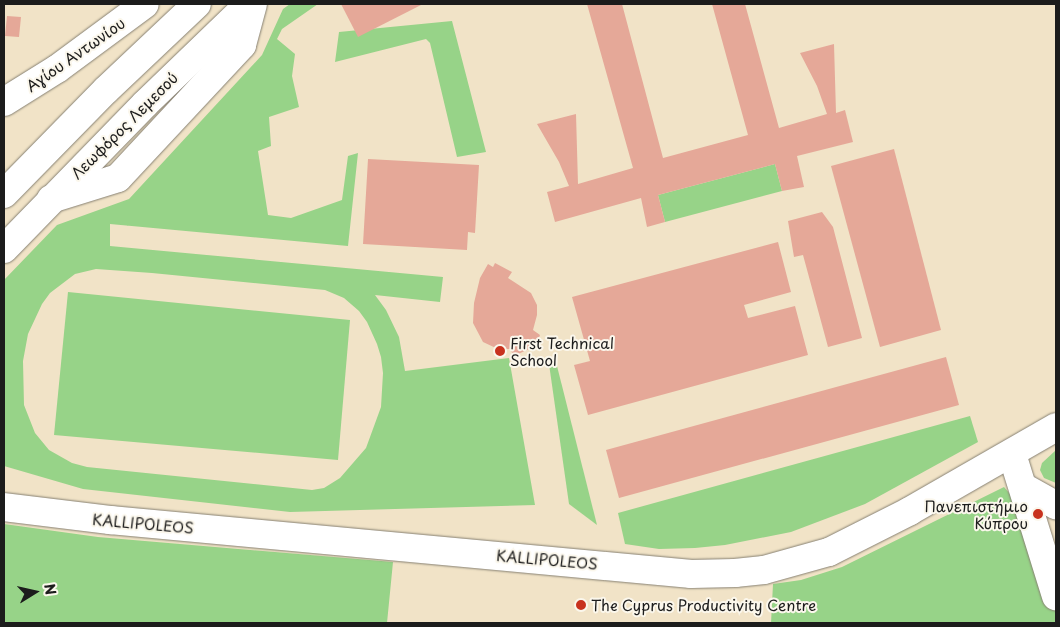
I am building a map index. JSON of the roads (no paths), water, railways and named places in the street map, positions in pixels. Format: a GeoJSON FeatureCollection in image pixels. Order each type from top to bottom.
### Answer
{"type":"FeatureCollection","features":[{"type":"Feature","properties":{"kind":"main road","name":"Αγίου Αντωνίου"},"geometry":{"type":"LineString","coordinates":[[4,102],[57,69],[145,4]]}},
{"type":"Feature","properties":{"kind":"main road"},"geometry":{"type":"LineString","coordinates":[[4,194],[106,90],[197,4]]}},
{"type":"Feature","properties":{"kind":"main road","name":"Λεωφόρος Λεμεσού"},"geometry":{"type":"LineString","coordinates":[[4,249],[207,42],[248,4]]}},
{"type":"Feature","properties":{"kind":"main road"},"geometry":{"type":"LineString","coordinates":[[51,199],[118,178],[242,45],[252,4]]}},
{"type":"Feature","properties":{"kind":"main road","name":"KALLIPOLEOS"},"geometry":{"type":"LineString","coordinates":[[4,506],[110,520],[691,574],[735,574],[764,570],[829,552],[910,511],[1056,427]]}},
{"type":"Feature","properties":{"kind":"main road"},"geometry":{"type":"LineString","coordinates":[[1012,454],[1056,596]]}},
{"type":"Feature","properties":{"kind":"main road"},"geometry":{"type":"LineString","coordinates":[[1023,487],[1056,505]]}},
{"type":"Feature","properties":{"kind":"place","name":"First Technical School"},"geometry":{"type":"Point","coordinates":[500,351]}},
{"type":"Feature","properties":{"kind":"place","name":"Πανεπιστήμιο Κύπρου"},"geometry":{"type":"Point","coordinates":[1038,514]}},
{"type":"Feature","properties":{"kind":"place","name":"The Cyprus Productivity Centre"},"geometry":{"type":"Point","coordinates":[581,605]}}]}
